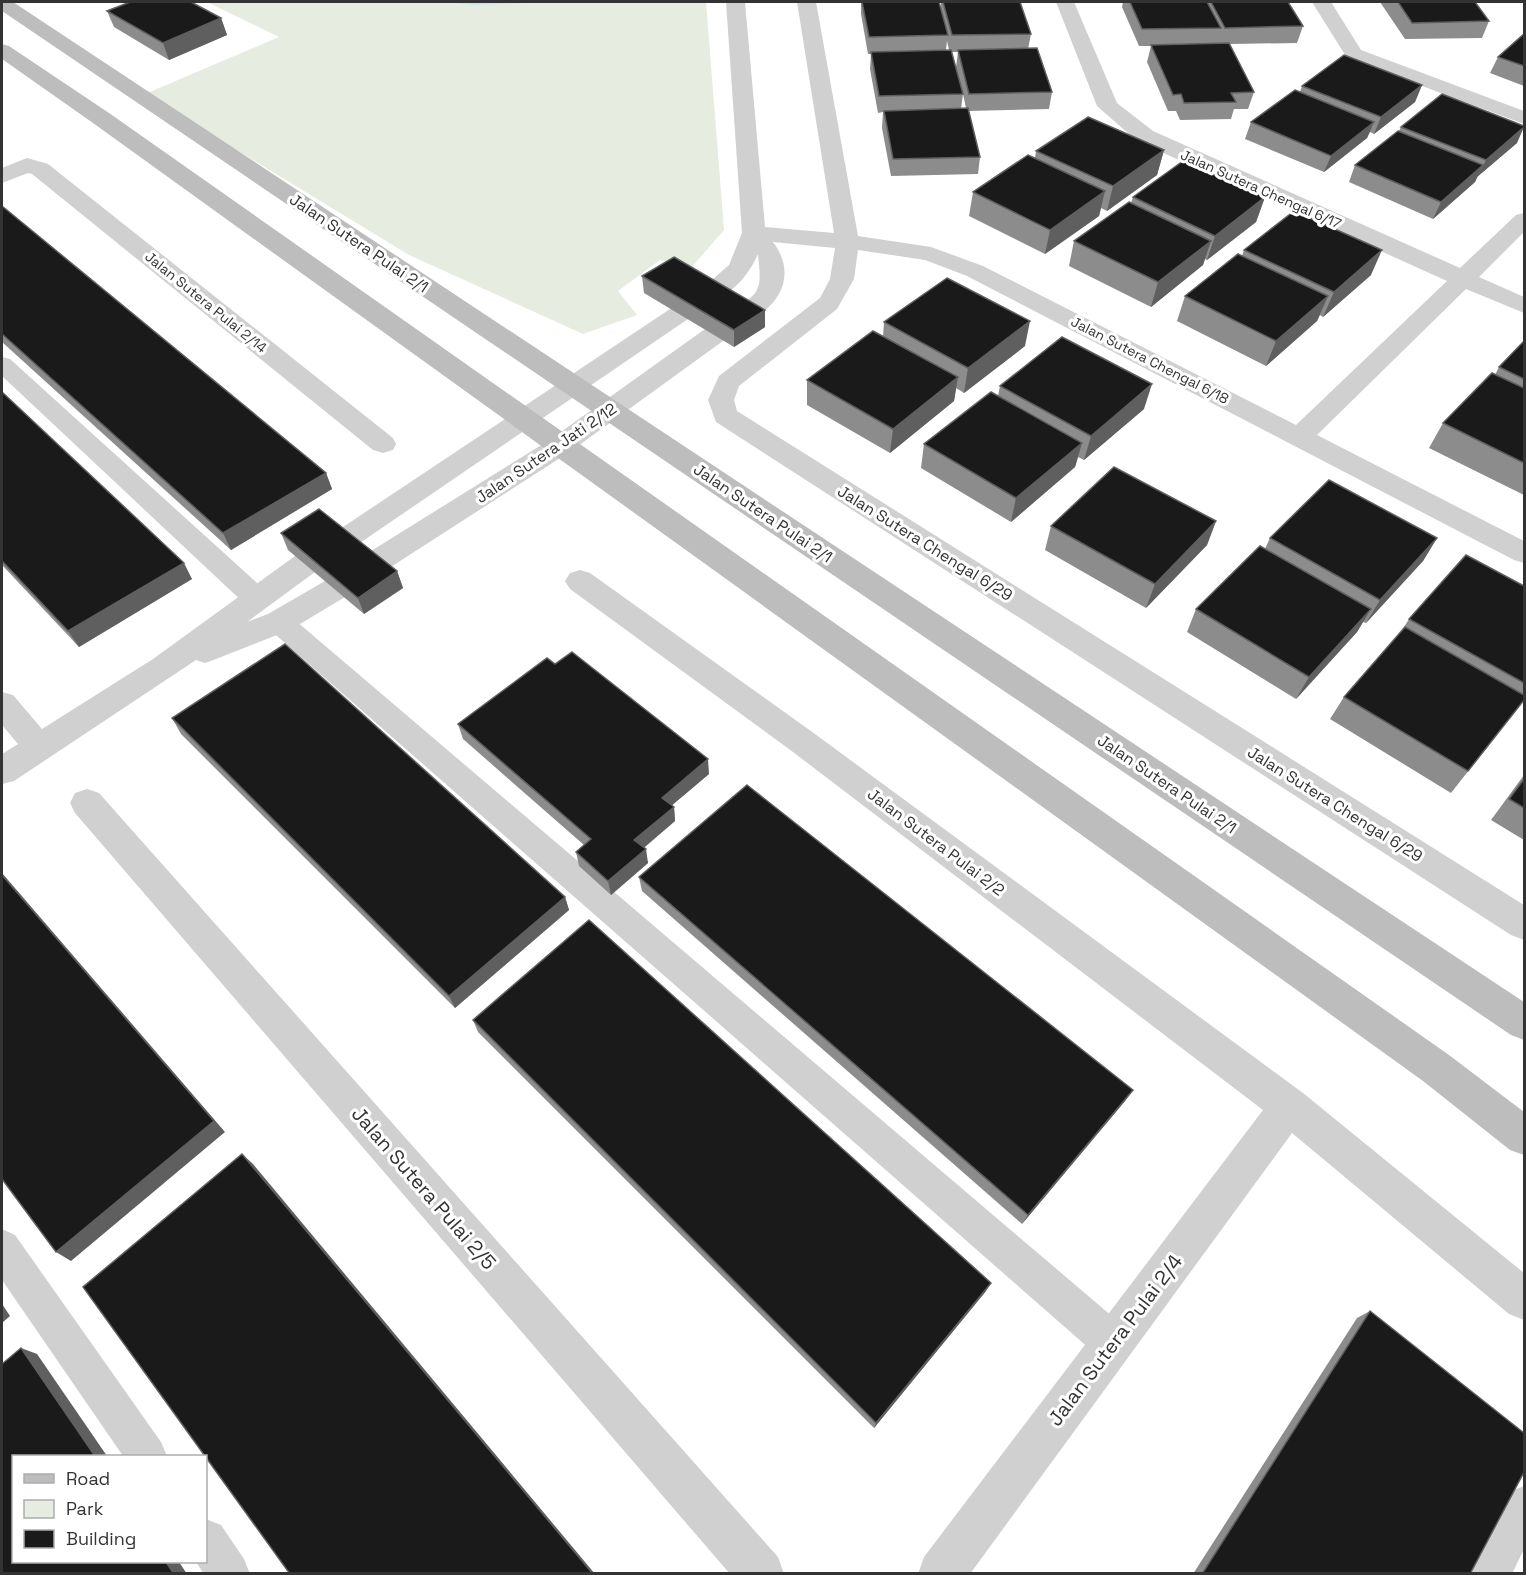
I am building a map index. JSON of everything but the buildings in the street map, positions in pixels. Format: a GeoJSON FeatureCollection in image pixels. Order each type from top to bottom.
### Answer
{"type":"FeatureCollection","features":[{"type":"Feature","properties":{"kind":"main road","name":"Jalan Sutera Pulai 2/1"},"geometry":{"type":"LineString","coordinates":[[2,3],[1524,1023]]}},
{"type":"Feature","properties":{"kind":"main road"},"geometry":{"type":"LineString","coordinates":[[2,50],[101,118],[1436,1068],[1524,1136]]}},
{"type":"Feature","properties":{"kind":"street"},"geometry":{"type":"LineString","coordinates":[[709,293],[734,277],[742,267],[754,232],[735,2]]}},
{"type":"Feature","properties":{"kind":"street","name":"Jalan Sutera Chengal 6/29"},"geometry":{"type":"LineString","coordinates":[[807,2],[847,240],[844,277],[834,298],[728,382],[721,400],[725,416],[1524,924]]}},
{"type":"Feature","properties":{"kind":"street","name":"Jalan Sutera Chengal 6/17"},"geometry":{"type":"LineString","coordinates":[[1065,2],[1108,106],[1145,136],[1524,306]]}},
{"type":"Feature","properties":{"kind":"street"},"geometry":{"type":"LineString","coordinates":[[1322,2],[1354,54],[1524,118]]}},
{"type":"Feature","properties":{"kind":"street","name":"Jalan Sutera Pulai 2/14"},"geometry":{"type":"LineString","coordinates":[[2,176],[27,165],[40,168],[382,444]]}},
{"type":"Feature","properties":{"kind":"street"},"geometry":{"type":"LineString","coordinates":[[1300,436],[1524,220]]}},
{"type":"Feature","properties":{"kind":"street"},"geometry":{"type":"LineString","coordinates":[[744,314],[766,298],[772,285],[771,254],[754,232]]}},
{"type":"Feature","properties":{"kind":"street","name":"Jalan Sutera Chengal 6/18"},"geometry":{"type":"LineString","coordinates":[[754,232],[847,240],[931,254],[975,271],[1524,553]]}},
{"type":"Feature","properties":{"kind":"street"},"geometry":{"type":"LineString","coordinates":[[344,540],[679,314]]}},
{"type":"Feature","properties":{"kind":"street","name":"Jalan Sutera Jati 2/12"},"geometry":{"type":"LineString","coordinates":[[373,564],[561,445],[714,335]]}},
{"type":"Feature","properties":{"kind":"street"},"geometry":{"type":"LineString","coordinates":[[2,771],[164,667],[305,564]]}},
{"type":"Feature","properties":{"kind":"street","name":"Jalan Sutera Pulai 2/2"},"geometry":{"type":"LineString","coordinates":[[580,580],[804,743],[1289,1106],[1524,1299]]}},
{"type":"Feature","properties":{"kind":"street"},"geometry":{"type":"LineString","coordinates":[[164,667],[279,622],[335,589]]}},
{"type":"Feature","properties":{"kind":"street"},"geometry":{"type":"LineString","coordinates":[[2,704],[39,747]]}},
{"type":"Feature","properties":{"kind":"street","name":"Jalan Sutera Pulai 2/5"},"geometry":{"type":"LineString","coordinates":[[87,803],[761,1574]]}},
{"type":"Feature","properties":{"kind":"street","name":"Jalan Sutera Pulai 2/4"},"geometry":{"type":"LineString","coordinates":[[941,1574],[1289,1106]]}},
{"type":"Feature","properties":{"kind":"lane"},"geometry":{"type":"LineString","coordinates":[[2,364],[256,598]]}},
{"type":"Feature","properties":{"kind":"lane"},"geometry":{"type":"LineString","coordinates":[[279,622],[1113,1343]]}},
{"type":"Feature","properties":{"kind":"lane"},"geometry":{"type":"LineString","coordinates":[[2,1248],[146,1455]]}},
{"type":"Feature","properties":{"kind":"lane"},"geometry":{"type":"LineString","coordinates":[[1489,1574],[1524,1507]]}},
{"type":"Feature","properties":{"kind":"lane"},"geometry":{"type":"LineString","coordinates":[[207,1541],[229,1574]]}},
{"type":"Feature","properties":{"kind":"green space"},"geometry":{"type":"Polygon","coordinates":[[[207,2],[706,2],[724,230],[691,268],[660,260],[618,291],[637,315],[583,334],[409,255],[145,94],[279,37],[207,2]]]}},
{"type":"Feature","properties":{"kind":"water"},"geometry":{"type":"Polygon","coordinates":[[[448,2],[567,2],[472,5],[448,2]]]}}]}
